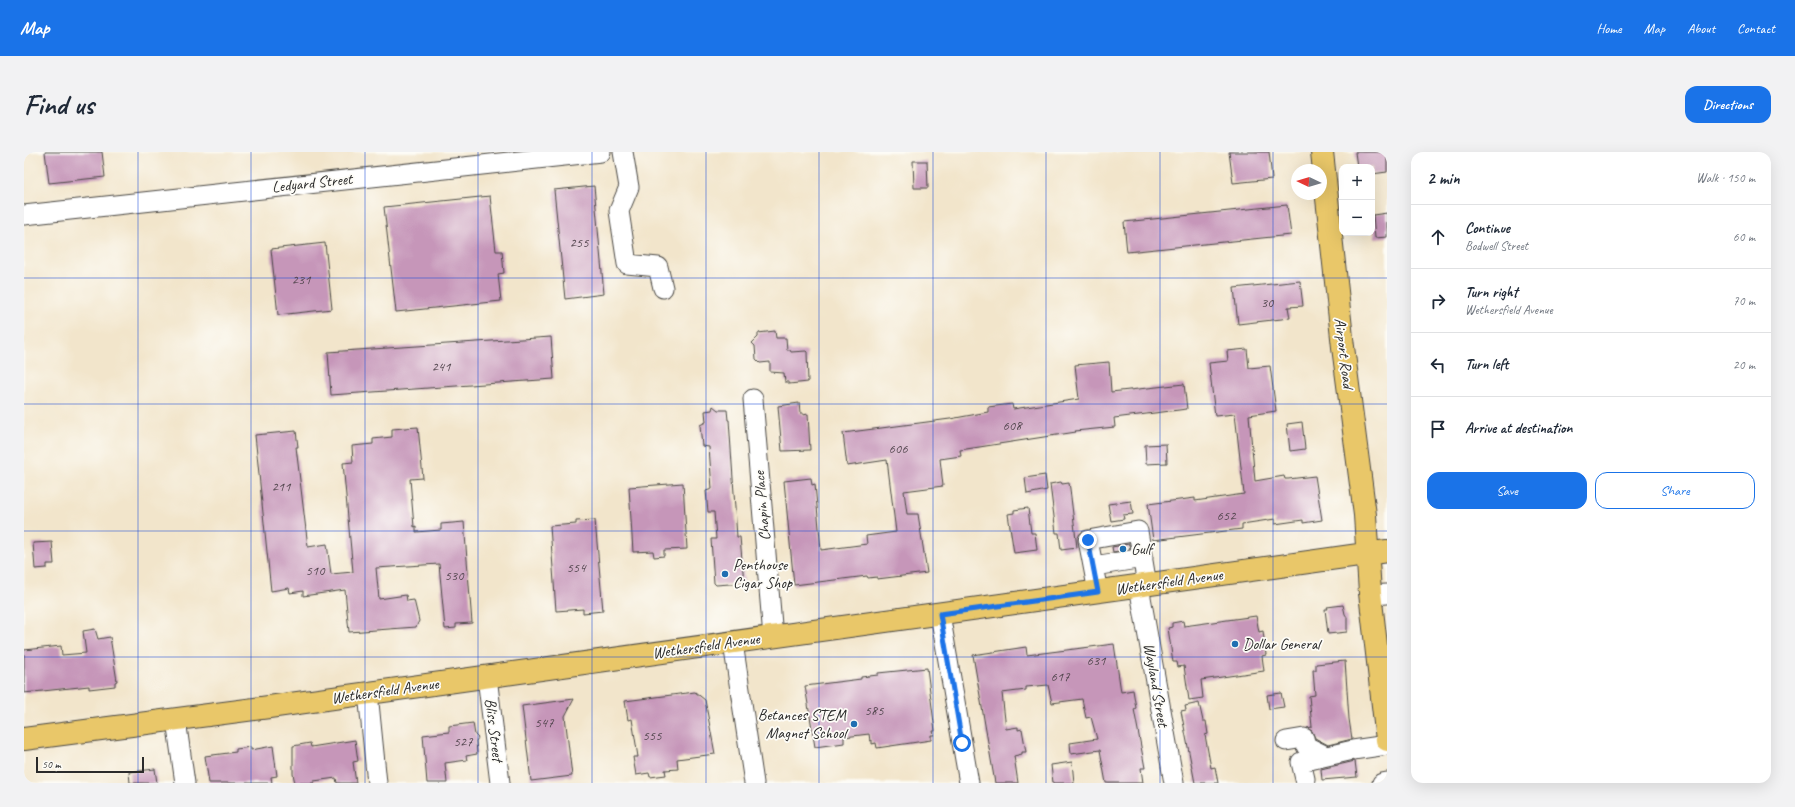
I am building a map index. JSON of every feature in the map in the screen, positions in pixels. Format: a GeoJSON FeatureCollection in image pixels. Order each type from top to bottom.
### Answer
{"type":"FeatureCollection","features":[{"type":"Feature","properties":{"kind":"main road","name":"Airport Road"},"geometry":{"type":"LineString","coordinates":[[1322,152],[1343,347],[1365,515],[1377,553],[1387,740]]}},
{"type":"Feature","properties":{"kind":"main road","name":"Wethersfield Avenue"},"geometry":{"type":"LineString","coordinates":[[24,739],[176,720],[1377,553]]}},
{"type":"Feature","properties":{"kind":"street","name":"Ledyard Street"},"geometry":{"type":"LineString","coordinates":[[24,215],[601,152]]}},
{"type":"Feature","properties":{"kind":"street"},"geometry":{"type":"LineString","coordinates":[[623,152],[629,187],[619,211],[627,264],[658,267],[663,288]]}},
{"type":"Feature","properties":{"kind":"street","name":"Chapin Place"},"geometry":{"type":"LineString","coordinates":[[753,399],[773,637]]}},
{"type":"Feature","properties":{"kind":"street","name":"Wayland Street"},"geometry":{"type":"LineString","coordinates":[[1094,566],[1088,540],[1138,531],[1143,558],[1143,586],[1174,783]]}},
{"type":"Feature","properties":{"kind":"street"},"geometry":{"type":"LineString","coordinates":[[1098,592],[1094,566],[1143,558]]}},
{"type":"Feature","properties":{"kind":"street"},"geometry":{"type":"LineString","coordinates":[[940,614],[969,783]]}},
{"type":"Feature","properties":{"kind":"street"},"geometry":{"type":"LineString","coordinates":[[733,643],[754,783]]}},
{"type":"Feature","properties":{"kind":"street","name":"Bliss Street"},"geometry":{"type":"LineString","coordinates":[[487,677],[500,783]]}},
{"type":"Feature","properties":{"kind":"street"},"geometry":{"type":"LineString","coordinates":[[368,693],[377,783]]}},
{"type":"Feature","properties":{"kind":"street"},"geometry":{"type":"LineString","coordinates":[[176,720],[185,783]]}},
{"type":"Feature","properties":{"kind":"street"},"geometry":{"type":"LineString","coordinates":[[1286,741],[1304,738],[1306,746],[1326,756]]}},
{"type":"Feature","properties":{"kind":"street"},"geometry":{"type":"LineString","coordinates":[[1305,779],[1301,762],[1387,745]]}},
{"type":"Feature","properties":{"kind":"street"},"geometry":{"type":"LineString","coordinates":[[1382,783],[1387,782]]}},
{"type":"Feature","properties":{"kind":"building"},"geometry":{"type":"Polygon","coordinates":[[[45,152],[102,152],[105,177],[49,183],[45,152]]]}},
{"type":"Feature","properties":{"kind":"building"},"geometry":{"type":"Polygon","coordinates":[[[1229,152],[1269,152],[1272,179],[1233,183],[1229,152]]]}},
{"type":"Feature","properties":{"kind":"building"},"geometry":{"type":"Polygon","coordinates":[[[1355,152],[1387,152],[1387,172],[1375,174],[1375,164],[1357,164],[1355,152]]]}},
{"type":"Feature","properties":{"kind":"building"},"geometry":{"type":"Polygon","coordinates":[[[913,161],[927,161],[928,188],[914,188],[913,161]]]}},
{"type":"Feature","properties":{"kind":"building"},"geometry":{"type":"Polygon","coordinates":[[[594,186],[604,294],[565,299],[554,190],[594,186]]]}},
{"type":"Feature","properties":{"kind":"building"},"geometry":{"type":"Polygon","coordinates":[[[490,196],[496,251],[502,251],[504,273],[498,274],[501,301],[396,312],[384,207],[490,196]]]}},
{"type":"Feature","properties":{"kind":"building"},"geometry":{"type":"Polygon","coordinates":[[[1287,205],[1291,235],[1127,252],[1124,222],[1287,205]]]}},
{"type":"Feature","properties":{"kind":"building"},"geometry":{"type":"Polygon","coordinates":[[[1387,213],[1387,237],[1375,238],[1375,215],[1387,213]]]}},
{"type":"Feature","properties":{"kind":"building"},"geometry":{"type":"Polygon","coordinates":[[[325,243],[332,309],[278,315],[271,249],[325,243]]]}},
{"type":"Feature","properties":{"kind":"building"},"geometry":{"type":"Polygon","coordinates":[[[1300,281],[1303,306],[1288,307],[1290,318],[1238,324],[1234,288],[1300,281]]]}},
{"type":"Feature","properties":{"kind":"building"},"geometry":{"type":"Polygon","coordinates":[[[775,331],[776,338],[786,338],[787,350],[790,350],[791,352],[807,352],[808,382],[789,384],[789,382],[785,382],[784,373],[770,372],[770,362],[760,363],[756,359],[755,346],[752,343],[758,337],[758,333],[775,331]]]}},
{"type":"Feature","properties":{"kind":"building"},"geometry":{"type":"Polygon","coordinates":[[[551,337],[554,379],[331,395],[328,352],[551,337]]]}},
{"type":"Feature","properties":{"kind":"building"},"geometry":{"type":"Polygon","coordinates":[[[1247,349],[1249,368],[1270,366],[1276,411],[1249,415],[1255,481],[1284,476],[1285,479],[1288,479],[1315,476],[1322,520],[1303,523],[1303,520],[1275,524],[1275,519],[1242,524],[1242,529],[1153,540],[1148,504],[1195,498],[1195,501],[1244,494],[1235,414],[1215,416],[1209,363],[1228,361],[1227,351],[1247,349]]]}},
{"type":"Feature","properties":{"kind":"building"},"geometry":{"type":"Polygon","coordinates":[[[1109,362],[1111,392],[1184,384],[1187,409],[1114,418],[1115,427],[1075,431],[1076,432],[960,450],[961,456],[940,459],[943,486],[904,491],[907,514],[918,514],[927,573],[877,579],[877,577],[868,578],[867,576],[794,585],[784,481],[811,478],[812,485],[815,484],[821,550],[867,544],[866,536],[896,532],[887,460],[847,466],[843,433],[950,419],[988,412],[988,407],[1012,404],[1013,409],[1079,399],[1075,365],[1109,362]]]}},
{"type":"Feature","properties":{"kind":"building"},"geometry":{"type":"Polygon","coordinates":[[[799,403],[800,413],[803,413],[803,415],[808,414],[810,450],[782,451],[778,406],[799,403]]]}},
{"type":"Feature","properties":{"kind":"building"},"geometry":{"type":"Polygon","coordinates":[[[713,406],[718,410],[727,410],[729,420],[737,537],[740,537],[744,583],[716,585],[714,583],[711,539],[716,539],[714,512],[708,512],[706,491],[712,489],[709,447],[702,446],[700,425],[706,422],[705,411],[712,410],[713,406]]]}},
{"type":"Feature","properties":{"kind":"building"},"geometry":{"type":"Polygon","coordinates":[[[1302,422],[1305,449],[1290,451],[1287,424],[1302,422]]]}},
{"type":"Feature","properties":{"kind":"building"},"geometry":{"type":"Polygon","coordinates":[[[418,427],[423,478],[410,479],[414,527],[416,526],[416,532],[441,530],[441,524],[464,522],[472,623],[456,624],[456,628],[445,629],[439,564],[376,568],[379,599],[406,595],[407,601],[414,600],[419,621],[416,627],[349,632],[345,590],[303,596],[303,591],[290,593],[289,588],[271,591],[255,435],[296,431],[298,447],[296,447],[308,547],[327,544],[331,574],[353,572],[343,463],[353,462],[352,446],[373,444],[373,439],[392,437],[392,429],[418,427]]]}},
{"type":"Feature","properties":{"kind":"building"},"geometry":{"type":"Polygon","coordinates":[[[1166,444],[1167,463],[1146,464],[1145,445],[1166,444]]]}},
{"type":"Feature","properties":{"kind":"building"},"geometry":{"type":"Polygon","coordinates":[[[1045,475],[1047,490],[1027,494],[1025,478],[1045,475]]]}},
{"type":"Feature","properties":{"kind":"building"},"geometry":{"type":"Polygon","coordinates":[[[1061,482],[1062,484],[1069,483],[1077,548],[1061,550],[1059,533],[1056,533],[1050,484],[1061,482]]]}},
{"type":"Feature","properties":{"kind":"building"},"geometry":{"type":"Polygon","coordinates":[[[683,483],[687,549],[664,550],[664,556],[654,557],[653,551],[633,552],[629,487],[683,483]]]}},
{"type":"Feature","properties":{"kind":"building"},"geometry":{"type":"Polygon","coordinates":[[[1131,501],[1133,514],[1123,515],[1124,519],[1111,521],[1108,504],[1131,501]]]}},
{"type":"Feature","properties":{"kind":"building"},"geometry":{"type":"Polygon","coordinates":[[[1028,508],[1031,533],[1035,533],[1037,550],[1014,553],[1008,514],[1014,513],[1014,510],[1028,508]]]}},
{"type":"Feature","properties":{"kind":"building"},"geometry":{"type":"Polygon","coordinates":[[[595,520],[603,611],[583,613],[583,609],[556,611],[550,526],[576,524],[576,521],[595,520]]]}},
{"type":"Feature","properties":{"kind":"building"},"geometry":{"type":"Polygon","coordinates":[[[52,542],[54,564],[47,564],[47,568],[35,569],[33,543],[52,542]]]}},
{"type":"Feature","properties":{"kind":"building"},"geometry":{"type":"Polygon","coordinates":[[[1129,544],[1130,549],[1113,552],[1112,547],[1129,544]]]}},
{"type":"Feature","properties":{"kind":"building"},"geometry":{"type":"Polygon","coordinates":[[[1343,605],[1347,617],[1347,632],[1328,634],[1325,609],[1328,609],[1327,607],[1343,605]]]}},
{"type":"Feature","properties":{"kind":"building","name":"Dollar General"},"geometry":{"type":"Polygon","coordinates":[[[1256,616],[1259,632],[1263,631],[1266,655],[1262,656],[1264,671],[1201,680],[1203,698],[1189,700],[1184,666],[1178,667],[1177,662],[1173,662],[1168,628],[1172,627],[1172,623],[1183,621],[1184,626],[1256,616]]]}},
{"type":"Feature","properties":{"kind":"building"},"geometry":{"type":"Polygon","coordinates":[[[95,629],[98,639],[110,637],[117,681],[115,682],[115,686],[89,689],[89,686],[24,693],[24,650],[61,646],[62,655],[86,653],[83,631],[95,629]]]}},
{"type":"Feature","properties":{"kind":"building"},"geometry":{"type":"Polygon","coordinates":[[[1114,644],[1121,692],[1133,690],[1136,708],[1134,709],[1145,768],[1141,768],[1143,783],[1106,783],[1100,750],[1071,754],[1070,743],[1097,739],[1091,717],[1086,718],[1082,699],[1052,703],[1048,685],[1026,687],[1026,690],[1002,693],[1006,729],[1018,727],[1018,730],[1022,729],[1026,752],[1022,752],[1022,754],[1014,756],[1018,783],[995,783],[973,655],[1026,647],[1027,655],[1114,644]]]}},
{"type":"Feature","properties":{"kind":"building"},"geometry":{"type":"Polygon","coordinates":[[[1345,661],[1349,719],[1352,739],[1328,745],[1315,738],[1312,731],[1307,728],[1312,727],[1309,696],[1315,695],[1313,670],[1316,670],[1316,664],[1345,661]]]}},
{"type":"Feature","properties":{"kind":"building"},"geometry":{"type":"Polygon","coordinates":[[[927,668],[935,731],[933,731],[934,735],[931,735],[931,740],[877,748],[876,743],[872,744],[872,740],[870,741],[869,734],[844,737],[844,743],[815,747],[805,686],[861,679],[861,677],[878,675],[878,673],[927,668]]]}},
{"type":"Feature","properties":{"kind":"building"},"geometry":{"type":"Polygon","coordinates":[[[695,692],[705,700],[715,754],[677,759],[678,769],[665,770],[666,775],[650,777],[649,773],[636,775],[633,757],[638,757],[632,719],[628,720],[625,701],[695,692]]]}},
{"type":"Feature","properties":{"kind":"building"},"geometry":{"type":"Polygon","coordinates":[[[1281,693],[1284,707],[1269,709],[1267,695],[1281,693]]]}},
{"type":"Feature","properties":{"kind":"building"},"geometry":{"type":"Polygon","coordinates":[[[574,699],[565,716],[572,776],[531,781],[522,706],[574,699]]]}},
{"type":"Feature","properties":{"kind":"building"},"geometry":{"type":"Polygon","coordinates":[[[1199,703],[1203,721],[1206,721],[1208,734],[1205,735],[1211,768],[1215,767],[1218,783],[1195,783],[1181,711],[1186,710],[1185,706],[1199,703]]]}},
{"type":"Feature","properties":{"kind":"building"},"geometry":{"type":"Polygon","coordinates":[[[473,723],[475,735],[478,738],[476,741],[477,754],[466,756],[467,760],[445,763],[447,783],[427,783],[423,735],[449,732],[449,726],[473,723]]]}},
{"type":"Feature","properties":{"kind":"building"},"geometry":{"type":"Polygon","coordinates":[[[355,740],[358,761],[353,762],[356,783],[337,783],[336,778],[314,781],[314,783],[295,783],[293,774],[293,746],[310,743],[311,747],[355,740]]]}},
{"type":"Feature","properties":{"kind":"building"},"geometry":{"type":"Polygon","coordinates":[[[273,746],[277,776],[271,777],[272,783],[209,783],[205,756],[236,752],[236,749],[251,747],[251,750],[273,746]]]}},
{"type":"Feature","properties":{"kind":"building"},"geometry":{"type":"Polygon","coordinates":[[[1355,761],[1357,777],[1322,780],[1321,769],[1355,761]]]}},
{"type":"Feature","properties":{"kind":"building"},"geometry":{"type":"Polygon","coordinates":[[[1072,762],[1074,783],[1053,783],[1051,765],[1072,762]]]}},
{"type":"Feature","properties":{"kind":"building"},"geometry":{"type":"Polygon","coordinates":[[[155,769],[157,783],[130,783],[129,772],[155,769]]]}},
{"type":"Feature","properties":{"kind":"place","name":"Gulf"},"geometry":{"type":"Point","coordinates":[1123,549]}},
{"type":"Feature","properties":{"kind":"place","name":"Penthouse Cigar Shop"},"geometry":{"type":"Point","coordinates":[725,574]}},
{"type":"Feature","properties":{"kind":"place","name":"Dollar General"},"geometry":{"type":"Point","coordinates":[1235,644]}},
{"type":"Feature","properties":{"kind":"place","name":"Betances STEM Magnet School"},"geometry":{"type":"Point","coordinates":[854,724]}},
{"type":"Feature","properties":{"kind":"route"},"geometry":{"type":"LineString","coordinates":[[962,743],[940,614],[1098,592],[1088,540]]}}]}
